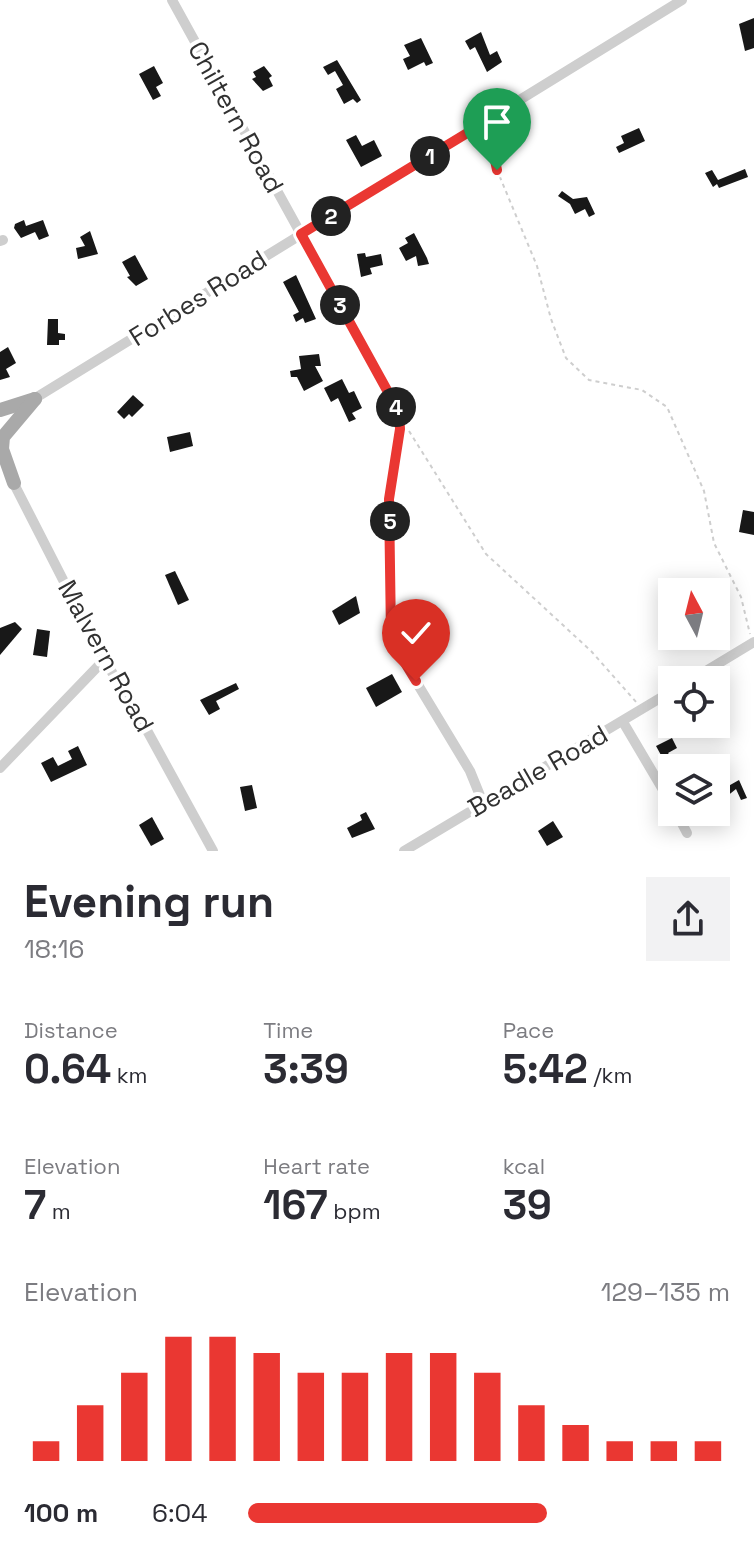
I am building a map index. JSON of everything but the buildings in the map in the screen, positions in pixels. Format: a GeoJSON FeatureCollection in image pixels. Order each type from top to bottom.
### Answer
{"type":"FeatureCollection","features":[{"type":"Feature","properties":{"kind":"main road"},"geometry":{"type":"LineString","coordinates":[[0,410],[35,399]]}},
{"type":"Feature","properties":{"kind":"main road"},"geometry":{"type":"LineString","coordinates":[[14,483],[2,449],[3,437],[35,399]]}},
{"type":"Feature","properties":{"kind":"main road"},"geometry":{"type":"LineString","coordinates":[[0,470],[14,483]]}},
{"type":"Feature","properties":{"kind":"street","name":"Chiltern Road"},"geometry":{"type":"LineString","coordinates":[[172,0],[399,412]]}},
{"type":"Feature","properties":{"kind":"street","name":"Forbes Road"},"geometry":{"type":"LineString","coordinates":[[0,419],[682,0]]}},
{"type":"Feature","properties":{"kind":"street"},"geometry":{"type":"LineString","coordinates":[[399,412],[400,429],[389,499],[391,634],[394,645],[470,771],[483,803]]}},
{"type":"Feature","properties":{"kind":"street","name":"Malvern Road"},"geometry":{"type":"LineString","coordinates":[[0,460],[104,660],[132,703],[213,851]]}},
{"type":"Feature","properties":{"kind":"street"},"geometry":{"type":"LineString","coordinates":[[714,666],[753,642]]}},
{"type":"Feature","properties":{"kind":"street"},"geometry":{"type":"LineString","coordinates":[[0,768],[104,660]]}},
{"type":"Feature","properties":{"kind":"street","name":"Beadle Road"},"geometry":{"type":"LineString","coordinates":[[404,851],[658,700]]}},
{"type":"Feature","properties":{"kind":"street"},"geometry":{"type":"LineString","coordinates":[[623,722],[658,781]]}},
{"type":"Feature","properties":{"kind":"street"},"geometry":{"type":"LineString","coordinates":[[683,826],[687,833]]}},
{"type":"Feature","properties":{"kind":"path"},"geometry":{"type":"LineString","coordinates":[[487,121],[497,170],[527,239],[566,358],[589,380],[642,390],[667,407],[704,491],[714,543],[741,597],[753,642]]}},
{"type":"Feature","properties":{"kind":"path"},"geometry":{"type":"LineString","coordinates":[[399,412],[486,554],[591,651],[643,709]]}},
{"type":"Feature","properties":{"kind":"route"},"geometry":{"type":"LineString","coordinates":[[416,681],[394,645],[391,634],[389,499],[400,429],[399,412],[301,234],[487,121],[497,170]]}}]}
